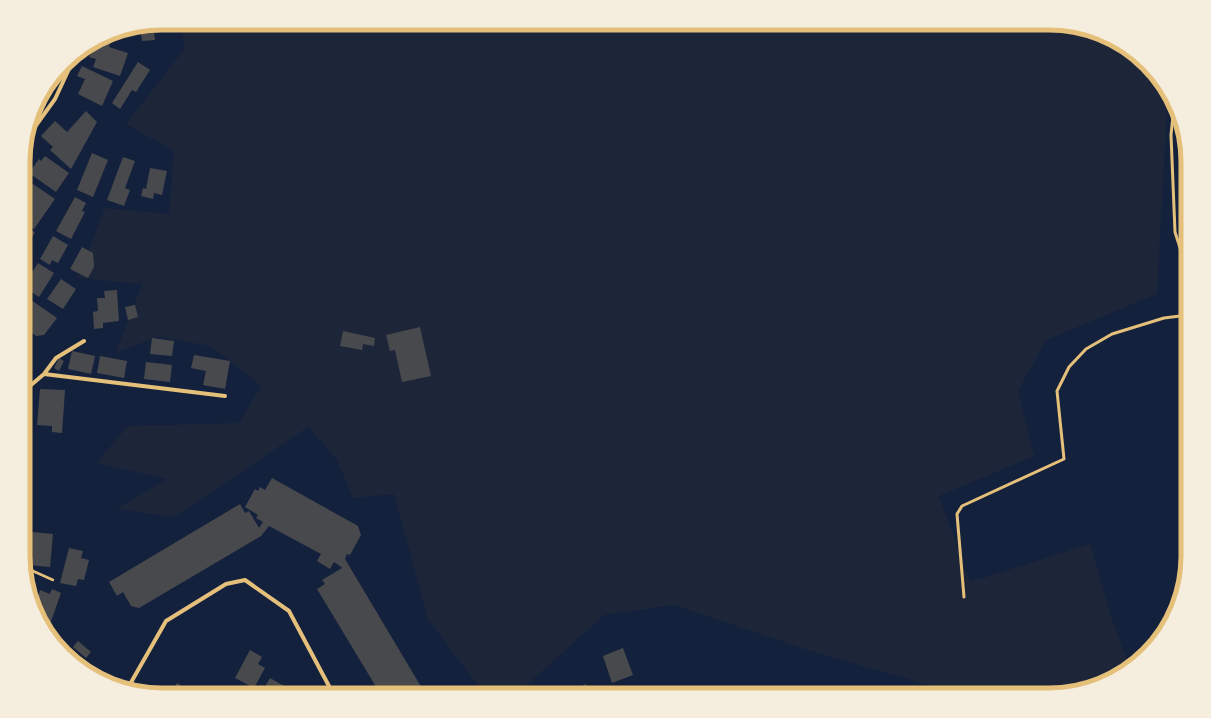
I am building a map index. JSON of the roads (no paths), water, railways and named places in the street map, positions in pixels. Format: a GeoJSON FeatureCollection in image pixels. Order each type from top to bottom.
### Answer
{"type":"FeatureCollection","features":[{"type":"Feature","properties":{"kind":"street"},"geometry":{"type":"LineString","coordinates":[[34,128],[55,99],[69,69]]}},
{"type":"Feature","properties":{"kind":"street"},"geometry":{"type":"LineString","coordinates":[[30,386],[44,374],[56,358],[84,341]]}},
{"type":"Feature","properties":{"kind":"street"},"geometry":{"type":"LineString","coordinates":[[44,374],[225,396]]}},
{"type":"Feature","properties":{"kind":"street"},"geometry":{"type":"LineString","coordinates":[[131,685],[166,621],[226,584],[245,580],[289,611],[330,688]]}},
{"type":"Feature","properties":{"kind":"lane"},"geometry":{"type":"LineString","coordinates":[[1173,117],[1171,135],[1175,232],[1181,251]]}},
{"type":"Feature","properties":{"kind":"lane"},"geometry":{"type":"LineString","coordinates":[[964,597],[956,514],[962,506],[1064,459],[1057,391],[1069,367],[1086,349],[1112,334],[1164,318],[1181,316]]}}]}
